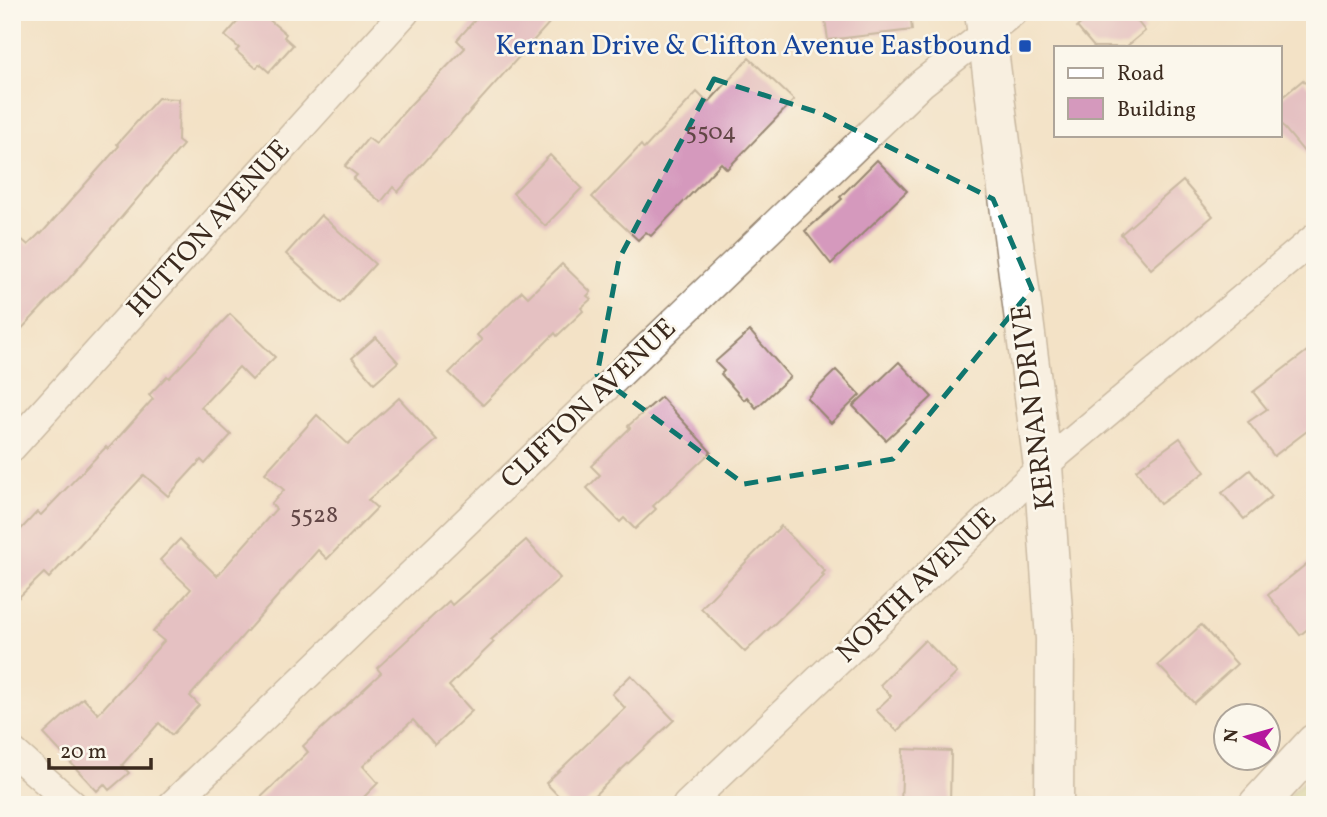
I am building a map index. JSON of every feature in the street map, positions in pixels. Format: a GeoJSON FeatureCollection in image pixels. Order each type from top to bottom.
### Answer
{"type":"FeatureCollection","features":[{"type":"Feature","properties":{"kind":"main road","name":"KERNAN DRIVE"},"geometry":{"type":"LineString","coordinates":[[995,20],[1043,466],[1055,639],[1054,805]]}},
{"type":"Feature","properties":{"kind":"main road"},"geometry":{"type":"LineString","coordinates":[[1258,805],[1315,743]]}},
{"type":"Feature","properties":{"kind":"street","name":"HUTTON AVENUE"},"geometry":{"type":"LineString","coordinates":[[12,447],[405,12]]}},
{"type":"Feature","properties":{"kind":"street","name":"CLIFTON AVENUE"},"geometry":{"type":"LineString","coordinates":[[172,805],[922,83],[995,20]]}},
{"type":"Feature","properties":{"kind":"street","name":"NORTH AVENUE"},"geometry":{"type":"LineString","coordinates":[[687,805],[1043,466],[1315,238]]}},
{"type":"Feature","properties":{"kind":"street"},"geometry":{"type":"LineString","coordinates":[[12,751],[73,805]]}},
{"type":"Feature","properties":{"kind":"highlighted area"},"geometry":{"type":"Polygon","coordinates":[[[714,79],[823,114],[993,199],[1032,289],[893,459],[744,484],[597,375],[619,259],[714,79]]]}},
{"type":"Feature","properties":{"kind":"green space"},"geometry":{"type":"Polygon","coordinates":[[[1315,769],[1315,805],[1281,805],[1315,769]]]}},
{"type":"Feature","properties":{"kind":"building"},"geometry":{"type":"Polygon","coordinates":[[[246,12],[260,12],[286,34],[284,37],[293,45],[269,72],[260,64],[256,68],[236,51],[239,48],[225,36],[246,12]]]}},
{"type":"Feature","properties":{"kind":"building"},"geometry":{"type":"Polygon","coordinates":[[[482,12],[559,12],[398,192],[393,187],[381,202],[353,179],[357,175],[345,166],[368,138],[376,144],[465,48],[457,40],[482,12]]]}},
{"type":"Feature","properties":{"kind":"building"},"geometry":{"type":"Polygon","coordinates":[[[824,12],[910,12],[912,30],[828,40],[824,12]]]}},
{"type":"Feature","properties":{"kind":"building"},"geometry":{"type":"Polygon","coordinates":[[[1095,12],[1130,12],[1145,31],[1127,46],[1093,46],[1077,27],[1095,12]]]}},
{"type":"Feature","properties":{"kind":"building"},"geometry":{"type":"Polygon","coordinates":[[[749,58],[794,100],[727,169],[721,163],[651,236],[646,232],[638,240],[592,197],[641,145],[644,149],[697,92],[708,103],[749,58]]]}},
{"type":"Feature","properties":{"kind":"building"},"geometry":{"type":"Polygon","coordinates":[[[1303,80],[1315,94],[1315,165],[1282,125],[1282,97],[1303,80]]]}},
{"type":"Feature","properties":{"kind":"building"},"geometry":{"type":"Polygon","coordinates":[[[158,98],[179,99],[178,141],[183,145],[68,280],[12,339],[12,231],[28,245],[41,234],[158,98]]]}},
{"type":"Feature","properties":{"kind":"building"},"geometry":{"type":"Polygon","coordinates":[[[550,155],[582,188],[545,226],[513,193],[550,155]]]}},
{"type":"Feature","properties":{"kind":"building"},"geometry":{"type":"Polygon","coordinates":[[[877,160],[907,191],[831,264],[805,231],[842,199],[840,197],[877,160]]]}},
{"type":"Feature","properties":{"kind":"building"},"geometry":{"type":"Polygon","coordinates":[[[1183,181],[1213,216],[1151,269],[1121,234],[1183,181]]]}},
{"type":"Feature","properties":{"kind":"building"},"geometry":{"type":"Polygon","coordinates":[[[321,215],[375,264],[340,303],[286,254],[321,215]]]}},
{"type":"Feature","properties":{"kind":"building"},"geometry":{"type":"Polygon","coordinates":[[[562,264],[591,292],[587,296],[591,299],[581,308],[583,311],[557,336],[555,333],[483,405],[449,373],[482,340],[477,335],[522,291],[528,297],[562,264]]]}},
{"type":"Feature","properties":{"kind":"building"},"geometry":{"type":"Polygon","coordinates":[[[230,314],[275,357],[252,380],[239,367],[201,407],[231,435],[205,464],[201,460],[168,496],[144,475],[49,578],[44,573],[12,604],[12,539],[37,512],[41,515],[106,447],[108,449],[153,399],[149,395],[167,376],[169,378],[230,314]]]}},
{"type":"Feature","properties":{"kind":"building"},"geometry":{"type":"Polygon","coordinates":[[[750,331],[790,377],[756,408],[747,397],[744,400],[721,374],[724,371],[715,362],[750,331]]]}},
{"type":"Feature","properties":{"kind":"building"},"geometry":{"type":"Polygon","coordinates":[[[376,337],[398,362],[374,383],[352,358],[376,337]]]}},
{"type":"Feature","properties":{"kind":"building"},"geometry":{"type":"Polygon","coordinates":[[[1315,345],[1315,425],[1274,456],[1248,422],[1267,409],[1253,392],[1315,345]]]}},
{"type":"Feature","properties":{"kind":"building"},"geometry":{"type":"Polygon","coordinates":[[[899,362],[932,397],[886,440],[853,406],[899,362]]]}},
{"type":"Feature","properties":{"kind":"building"},"geometry":{"type":"Polygon","coordinates":[[[836,370],[860,395],[831,423],[807,398],[836,370]]]}},
{"type":"Feature","properties":{"kind":"building"},"geometry":{"type":"Polygon","coordinates":[[[661,397],[711,452],[653,506],[656,509],[635,529],[624,518],[620,522],[587,488],[600,475],[591,466],[630,428],[628,426],[661,397]]]}},
{"type":"Feature","properties":{"kind":"building"},"geometry":{"type":"Polygon","coordinates":[[[399,398],[437,440],[368,500],[377,508],[327,559],[318,550],[190,696],[199,705],[172,735],[159,723],[122,765],[129,773],[109,790],[104,784],[97,791],[44,734],[83,698],[98,714],[164,641],[153,632],[191,589],[160,560],[180,539],[217,576],[276,509],[271,504],[284,490],[265,473],[317,415],[348,444],[399,398]]]}},
{"type":"Feature","properties":{"kind":"building"},"geometry":{"type":"Polygon","coordinates":[[[1180,438],[1205,472],[1160,504],[1136,470],[1180,438]]]}},
{"type":"Feature","properties":{"kind":"building"},"geometry":{"type":"Polygon","coordinates":[[[1250,470],[1272,496],[1244,519],[1222,493],[1250,470]]]}},
{"type":"Feature","properties":{"kind":"building"},"geometry":{"type":"Polygon","coordinates":[[[781,526],[825,571],[822,574],[824,576],[745,652],[701,608],[781,526]]]}},
{"type":"Feature","properties":{"kind":"building"},"geometry":{"type":"Polygon","coordinates":[[[526,540],[560,578],[491,640],[494,642],[449,686],[472,711],[435,745],[413,720],[363,766],[378,783],[356,805],[253,805],[308,752],[303,746],[381,673],[377,668],[449,601],[452,605],[526,540]]]}},
{"type":"Feature","properties":{"kind":"building"},"geometry":{"type":"Polygon","coordinates":[[[1315,557],[1315,623],[1300,635],[1268,595],[1315,557]]]}},
{"type":"Feature","properties":{"kind":"building"},"geometry":{"type":"Polygon","coordinates":[[[1201,625],[1237,664],[1194,703],[1158,665],[1201,625]]]}},
{"type":"Feature","properties":{"kind":"building"},"geometry":{"type":"Polygon","coordinates":[[[925,640],[957,673],[897,731],[876,710],[891,696],[880,685],[925,640]]]}},
{"type":"Feature","properties":{"kind":"building"},"geometry":{"type":"Polygon","coordinates":[[[631,675],[674,720],[584,805],[567,805],[546,783],[625,708],[612,694],[631,675]]]}},
{"type":"Feature","properties":{"kind":"building"},"geometry":{"type":"Polygon","coordinates":[[[903,749],[951,751],[950,805],[901,805],[903,749]]]}},
{"type":"Feature","properties":{"kind":"place","name":"Kernan Drive & Clifton Avenue Eastbound"},"geometry":{"type":"Point","coordinates":[1025,46]}}]}
